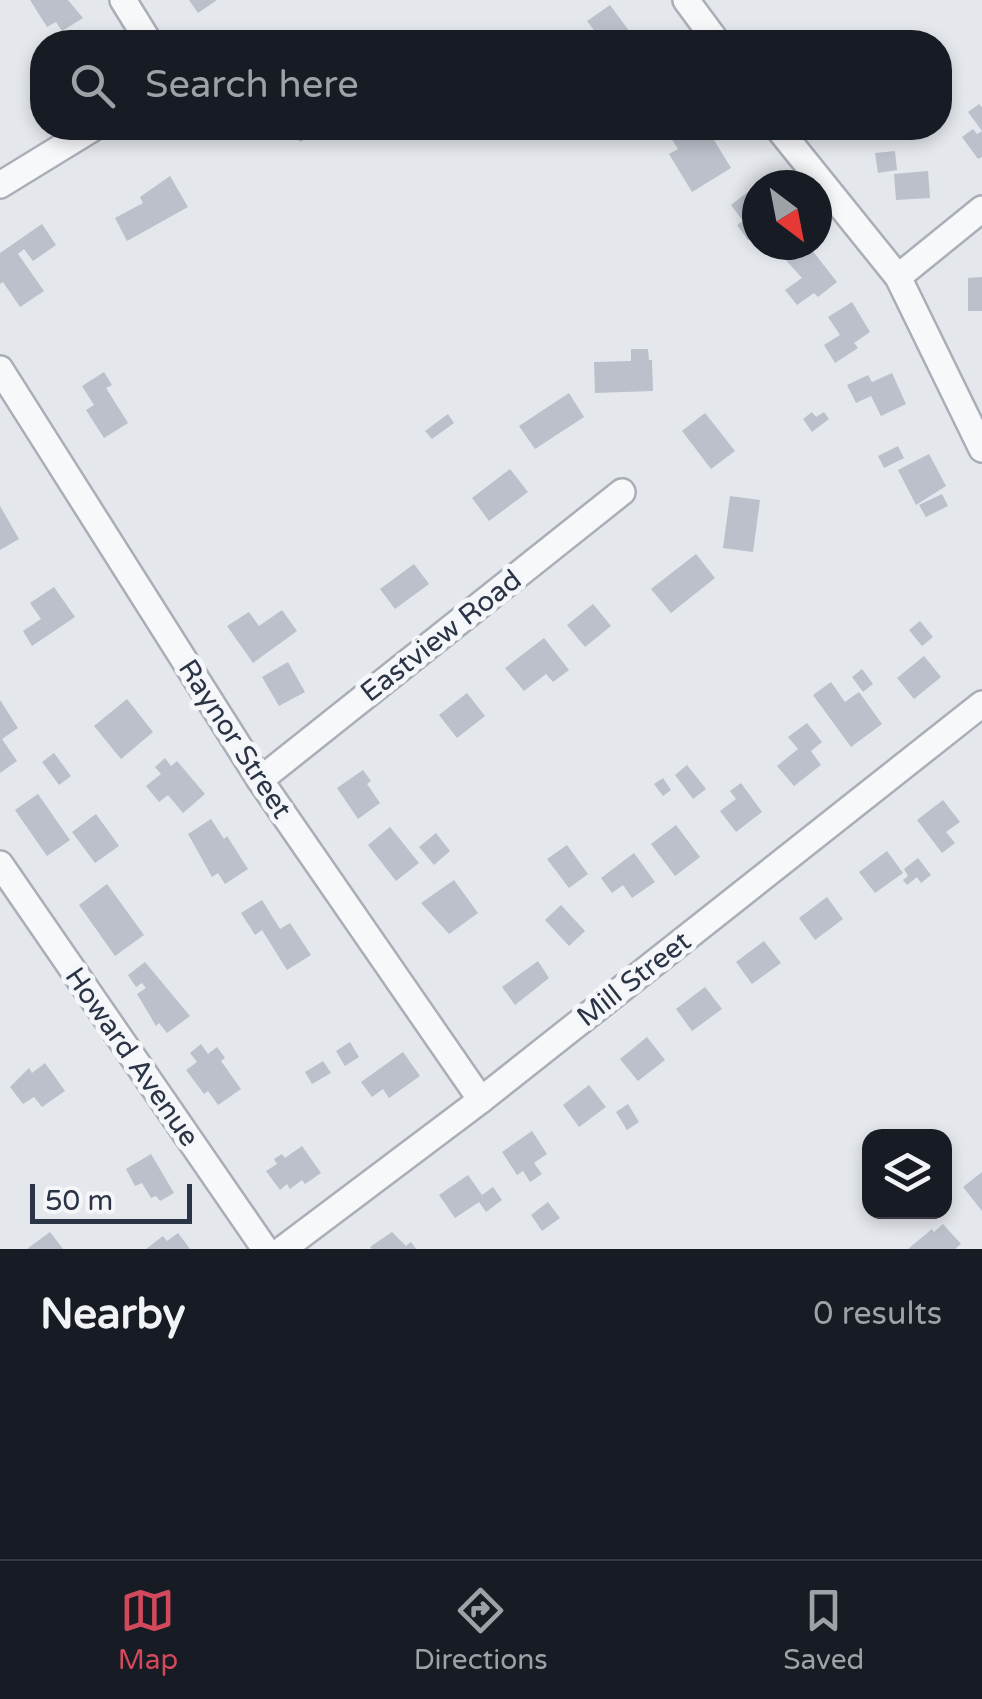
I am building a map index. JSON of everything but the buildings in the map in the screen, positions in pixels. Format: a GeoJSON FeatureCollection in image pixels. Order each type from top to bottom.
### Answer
{"type":"FeatureCollection","features":[{"type":"Feature","properties":{"kind":"street"},"geometry":{"type":"LineString","coordinates":[[123,0],[142,30]]}},
{"type":"Feature","properties":{"kind":"street"},"geometry":{"type":"LineString","coordinates":[[686,0],[707,30]]}},
{"type":"Feature","properties":{"kind":"street"},"geometry":{"type":"LineString","coordinates":[[0,185],[73,140]]}},
{"type":"Feature","properties":{"kind":"street"},"geometry":{"type":"LineString","coordinates":[[788,140],[898,277],[982,449]]}},
{"type":"Feature","properties":{"kind":"street"},"geometry":{"type":"LineString","coordinates":[[898,277],[982,209]]}},
{"type":"Feature","properties":{"kind":"street","name":"Raynor Street"},"geometry":{"type":"LineString","coordinates":[[0,369],[260,780],[481,1100]]}},
{"type":"Feature","properties":{"kind":"street","name":"Eastview Road"},"geometry":{"type":"LineString","coordinates":[[260,780],[622,492]]}},
{"type":"Feature","properties":{"kind":"street","name":"Mill Street"},"geometry":{"type":"LineString","coordinates":[[283,1249],[481,1100],[982,704]]}},
{"type":"Feature","properties":{"kind":"street","name":"Howard Avenue"},"geometry":{"type":"LineString","coordinates":[[0,864],[265,1249]]}}]}
